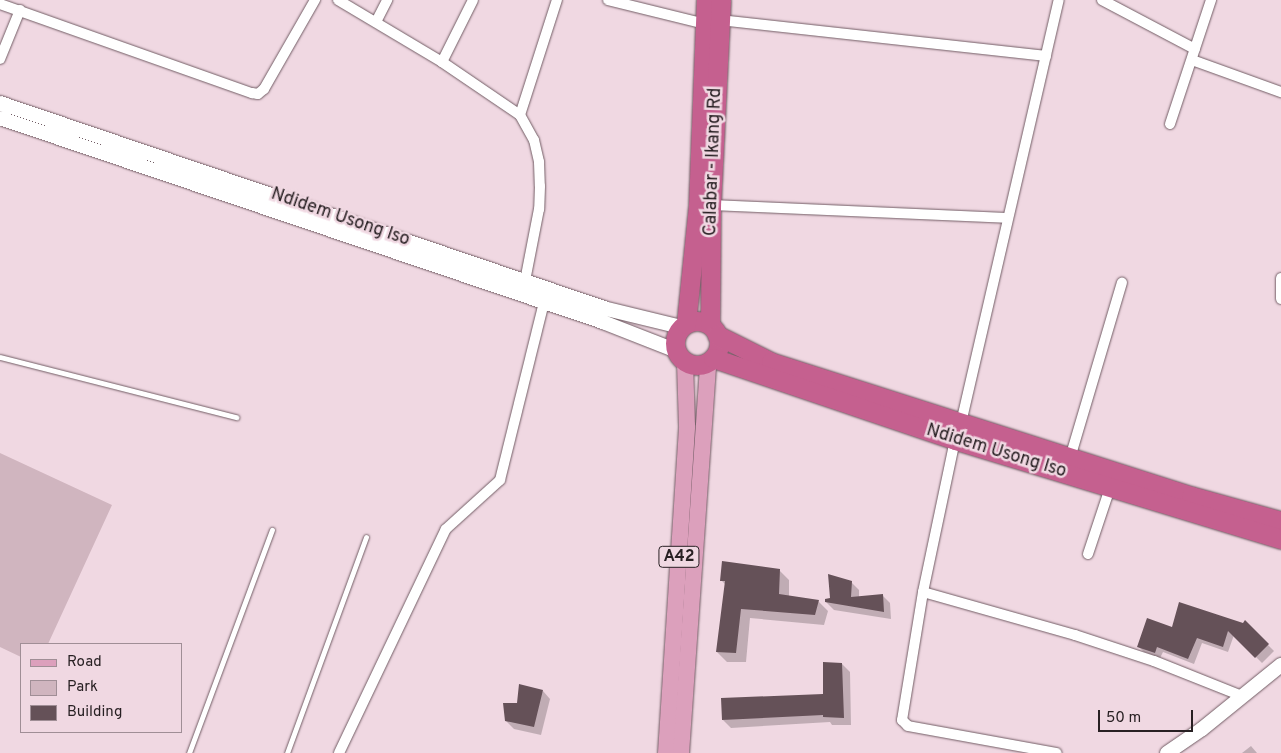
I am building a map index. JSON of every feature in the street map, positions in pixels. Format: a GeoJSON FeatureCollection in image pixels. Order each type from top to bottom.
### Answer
{"type":"FeatureCollection","features":[{"type":"Feature","properties":{"kind":"highway","name":"Calabar - Ikang Rd"},"geometry":{"type":"LineString","coordinates":[[706,0],[712,22],[711,205],[714,330]]}},
{"type":"Feature","properties":{"kind":"highway","name":"Calabar - Ikang Rd"},"geometry":{"type":"LineString","coordinates":[[684,326],[698,206],[712,22],[721,0]]}},
{"type":"Feature","properties":{"kind":"highway"},"geometry":{"type":"LineString","coordinates":[[698,321],[714,330],[718,347],[711,360],[696,365],[681,356],[676,338],[684,326],[698,321]]}},
{"type":"Feature","properties":{"kind":"highway","name":"Ndidem Usong Iso"},"geometry":{"type":"LineString","coordinates":[[714,330],[771,362],[958,432],[1110,488],[1281,539]]}},
{"type":"Feature","properties":{"kind":"highway","name":"Ndidem Usong Iso"},"geometry":{"type":"LineString","coordinates":[[711,360],[958,432],[1070,458],[1191,496],[1281,521]]}},
{"type":"Feature","properties":{"kind":"main road","name":"A42"},"geometry":{"type":"LineString","coordinates":[[666,753],[687,426],[681,356]]}},
{"type":"Feature","properties":{"kind":"main road","name":"A42"},"geometry":{"type":"LineString","coordinates":[[681,753],[711,360]]}},
{"type":"Feature","properties":{"kind":"street"},"geometry":{"type":"LineString","coordinates":[[0,4],[252,94],[258,94],[264,89],[315,0]]}},
{"type":"Feature","properties":{"kind":"street"},"geometry":{"type":"LineString","coordinates":[[338,0],[442,62],[520,115],[534,140],[539,162],[540,186],[539,209],[525,281]]}},
{"type":"Feature","properties":{"kind":"street"},"geometry":{"type":"LineString","coordinates":[[376,22],[387,0]]}},
{"type":"Feature","properties":{"kind":"street"},"geometry":{"type":"LineString","coordinates":[[442,62],[472,0]]}},
{"type":"Feature","properties":{"kind":"street"},"geometry":{"type":"LineString","coordinates":[[520,115],[557,0]]}},
{"type":"Feature","properties":{"kind":"street"},"geometry":{"type":"LineString","coordinates":[[608,0],[712,22],[1046,56]]}},
{"type":"Feature","properties":{"kind":"street"},"geometry":{"type":"LineString","coordinates":[[1057,753],[905,725],[901,716],[923,592],[958,432],[1059,0]]}},
{"type":"Feature","properties":{"kind":"street"},"geometry":{"type":"LineString","coordinates":[[1102,0],[1195,49]]}},
{"type":"Feature","properties":{"kind":"street"},"geometry":{"type":"LineString","coordinates":[[1170,124],[1211,0]]}},
{"type":"Feature","properties":{"kind":"street"},"geometry":{"type":"LineString","coordinates":[[0,58],[20,10]]}},
{"type":"Feature","properties":{"kind":"street"},"geometry":{"type":"LineString","coordinates":[[1192,60],[1281,92]]}},
{"type":"Feature","properties":{"kind":"street","name":"Ndidem Usong Iso"},"geometry":{"type":"LineString","coordinates":[[0,103],[607,309],[684,326]]}},
{"type":"Feature","properties":{"kind":"street","name":"Ndidem Usong Iso"},"geometry":{"type":"LineString","coordinates":[[0,118],[544,302],[681,356]]}},
{"type":"Feature","properties":{"kind":"street"},"geometry":{"type":"LineString","coordinates":[[711,205],[1007,218]]}},
{"type":"Feature","properties":{"kind":"street"},"geometry":{"type":"LineString","coordinates":[[1281,278],[1281,299]]}},
{"type":"Feature","properties":{"kind":"street"},"geometry":{"type":"LineString","coordinates":[[1070,458],[1122,283]]}},
{"type":"Feature","properties":{"kind":"street"},"geometry":{"type":"LineString","coordinates":[[339,753],[446,529],[500,480],[544,302]]}},
{"type":"Feature","properties":{"kind":"street"},"geometry":{"type":"LineString","coordinates":[[1088,554],[1110,488]]}},
{"type":"Feature","properties":{"kind":"street"},"geometry":{"type":"LineString","coordinates":[[923,592],[1076,635],[1154,661],[1242,696]]}},
{"type":"Feature","properties":{"kind":"street"},"geometry":{"type":"LineString","coordinates":[[1167,753],[1281,665]]}},
{"type":"Feature","properties":{"kind":"lane"},"geometry":{"type":"LineString","coordinates":[[0,357],[236,417]]}},
{"type":"Feature","properties":{"kind":"lane"},"geometry":{"type":"LineString","coordinates":[[189,753],[272,530]]}},
{"type":"Feature","properties":{"kind":"lane"},"geometry":{"type":"LineString","coordinates":[[287,753],[366,537]]}},
{"type":"Feature","properties":{"kind":"green space"},"geometry":{"type":"Polygon","coordinates":[[[0,453],[112,505],[48,643],[20,643],[20,657],[0,647],[0,453]]]}},
{"type":"Feature","properties":{"kind":"building"},"geometry":{"type":"Polygon","coordinates":[[[722,561],[780,569],[779,594],[819,600],[815,615],[741,609],[736,653],[716,652],[725,581],[720,581],[722,561]]]}},
{"type":"Feature","properties":{"kind":"building"},"geometry":{"type":"Polygon","coordinates":[[[828,574],[852,581],[851,597],[883,594],[884,612],[825,602],[825,599],[830,598],[828,574]]]}},
{"type":"Feature","properties":{"kind":"building"},"geometry":{"type":"Polygon","coordinates":[[[1179,602],[1243,623],[1245,620],[1269,644],[1255,658],[1228,631],[1223,647],[1197,638],[1188,659],[1157,647],[1155,653],[1137,647],[1147,618],[1172,627],[1179,602]]]}},
{"type":"Feature","properties":{"kind":"building"},"geometry":{"type":"Polygon","coordinates":[[[823,662],[842,663],[844,718],[823,717],[823,715],[722,720],[721,698],[823,694],[823,662]]]}},
{"type":"Feature","properties":{"kind":"building"},"geometry":{"type":"Polygon","coordinates":[[[519,684],[543,690],[534,727],[505,721],[503,703],[517,703],[519,684]]]}}]}
